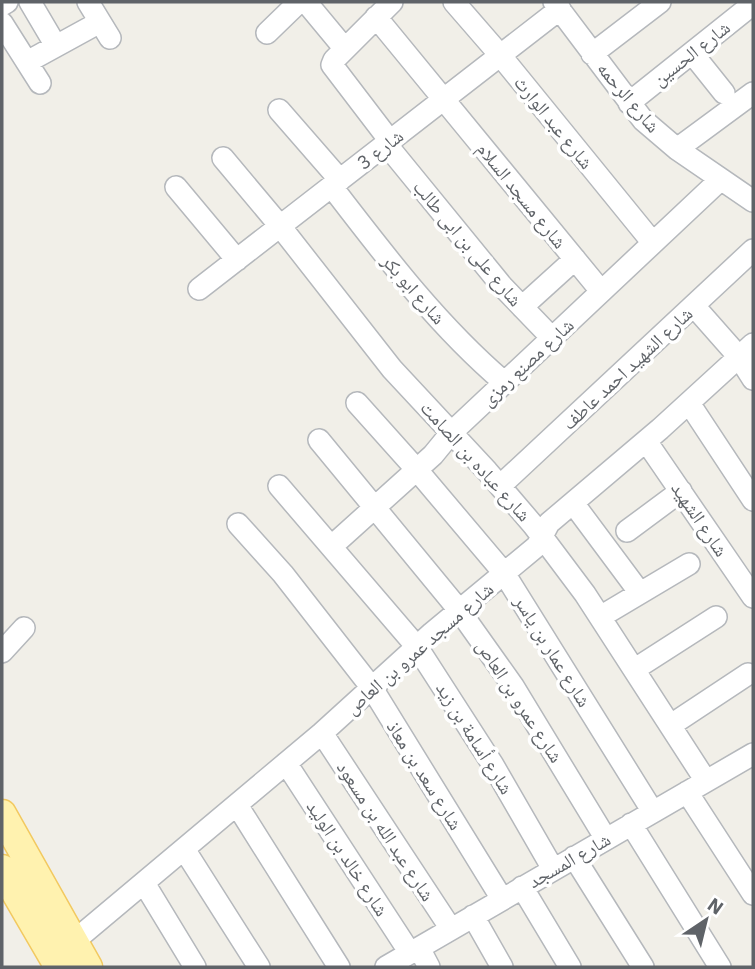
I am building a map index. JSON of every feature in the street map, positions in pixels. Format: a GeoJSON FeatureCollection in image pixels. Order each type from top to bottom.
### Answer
{"type":"FeatureCollection","features":[{"type":"Feature","properties":{"kind":"main road"},"geometry":{"type":"LineString","coordinates":[[2,814],[88,967]]}},
{"type":"Feature","properties":{"kind":"main road"},"geometry":{"type":"LineString","coordinates":[[2,869],[59,967]]}},
{"type":"Feature","properties":{"kind":"street"},"geometry":{"type":"LineString","coordinates":[[2,5],[7,2]]}},
{"type":"Feature","properties":{"kind":"street"},"geometry":{"type":"LineString","coordinates":[[30,2],[56,46]]}},
{"type":"Feature","properties":{"kind":"street"},"geometry":{"type":"LineString","coordinates":[[27,62],[56,46],[105,30],[88,2]]}},
{"type":"Feature","properties":{"kind":"street"},"geometry":{"type":"LineString","coordinates":[[267,33],[299,2]]}},
{"type":"Feature","properties":{"kind":"street"},"geometry":{"type":"LineString","coordinates":[[306,2],[345,49],[392,2]]}},
{"type":"Feature","properties":{"kind":"street","name":"شارع عبد الوارث"},"geometry":{"type":"LineString","coordinates":[[454,2],[653,243]]}},
{"type":"Feature","properties":{"kind":"street"},"geometry":{"type":"LineString","coordinates":[[592,54],[660,2]]}},
{"type":"Feature","properties":{"kind":"street","name":"شارع 3"},"geometry":{"type":"LineString","coordinates":[[200,289],[500,55],[557,5]]}},
{"type":"Feature","properties":{"kind":"street","name":"شارع الرحمه"},"geometry":{"type":"LineString","coordinates":[[557,5],[643,120],[677,149],[753,201]]}},
{"type":"Feature","properties":{"kind":"street","name":"شارع الحسين"},"geometry":{"type":"LineString","coordinates":[[629,103],[692,53],[749,16]]}},
{"type":"Feature","properties":{"kind":"street","name":"شارع مسجد السلام"},"geometry":{"type":"LineString","coordinates":[[376,17],[601,291]]}},
{"type":"Feature","properties":{"kind":"street"},"geometry":{"type":"LineString","coordinates":[[2,23],[40,83]]}},
{"type":"Feature","properties":{"kind":"street","name":"شارع على بن ابى طالب"},"geometry":{"type":"LineString","coordinates":[[345,49],[333,61],[333,68],[473,252],[553,339]]}},
{"type":"Feature","properties":{"kind":"street"},"geometry":{"type":"LineString","coordinates":[[692,53],[724,93]]}},
{"type":"Feature","properties":{"kind":"street"},"geometry":{"type":"LineString","coordinates":[[677,149],[753,93]]}},
{"type":"Feature","properties":{"kind":"street","name":"شارع ابو بكر"},"geometry":{"type":"LineString","coordinates":[[279,110],[336,183],[382,253],[437,318],[505,383]]}},
{"type":"Feature","properties":{"kind":"street","name":"شارع عباده بن الصامت"},"geometry":{"type":"LineString","coordinates":[[223,158],[281,226],[392,369],[500,486],[542,537],[635,669],[706,781]]}},
{"type":"Feature","properties":{"kind":"street","name":"شارع مصنع رمزى"},"geometry":{"type":"LineString","coordinates":[[332,546],[417,470],[451,433],[722,179]]}},
{"type":"Feature","properties":{"kind":"street"},"geometry":{"type":"LineString","coordinates":[[176,187],[237,260]]}},
{"type":"Feature","properties":{"kind":"street","name":"شارع الشهيد احمد عاطف"},"geometry":{"type":"LineString","coordinates":[[500,486],[753,250]]}},
{"type":"Feature","properties":{"kind":"street"},"geometry":{"type":"LineString","coordinates":[[522,307],[575,259]]}},
{"type":"Feature","properties":{"kind":"street"},"geometry":{"type":"LineString","coordinates":[[694,306],[746,350],[753,379]]}},
{"type":"Feature","properties":{"kind":"street","name":"شارع مسجد عمرو بن العاص"},"geometry":{"type":"LineString","coordinates":[[73,942],[237,805],[459,610],[537,546],[549,523],[646,441],[746,350]]}},
{"type":"Feature","properties":{"kind":"street","name":"شارع عمار بن ياسر"},"geometry":{"type":"LineString","coordinates":[[358,403],[504,573],[653,812]]}},
{"type":"Feature","properties":{"kind":"street"},"geometry":{"type":"LineString","coordinates":[[689,403],[753,500]]}},
{"type":"Feature","properties":{"kind":"street","name":"شارع عمرو بن العاص"},"geometry":{"type":"LineString","coordinates":[[319,440],[459,610],[513,686],[606,839]]}},
{"type":"Feature","properties":{"kind":"street","name":"شارع الشهيد"},"geometry":{"type":"LineString","coordinates":[[646,441],[753,597]]}},
{"type":"Feature","properties":{"kind":"street","name":"شارع أسامة بن زيد"},"geometry":{"type":"LineString","coordinates":[[279,486],[417,647],[493,765],[553,869]]}},
{"type":"Feature","properties":{"kind":"street"},"geometry":{"type":"LineString","coordinates":[[627,531],[681,492]]}},
{"type":"Feature","properties":{"kind":"street"},"geometry":{"type":"LineString","coordinates":[[573,503],[640,593]]}},
{"type":"Feature","properties":{"kind":"street","name":"شارع سعد بن معاذ"},"geometry":{"type":"LineString","coordinates":[[238,524],[283,574],[372,688],[502,899]]}},
{"type":"Feature","properties":{"kind":"street"},"geometry":{"type":"LineString","coordinates":[[600,617],[689,564]]}},
{"type":"Feature","properties":{"kind":"street"},"geometry":{"type":"LineString","coordinates":[[635,669],[716,617]]}},
{"type":"Feature","properties":{"kind":"street"},"geometry":{"type":"LineString","coordinates":[[2,652],[24,628]]}},
{"type":"Feature","properties":{"kind":"street"},"geometry":{"type":"LineString","coordinates":[[671,725],[748,674]]}},
{"type":"Feature","properties":{"kind":"street","name":"شارع عبد الله بن مسعود"},"geometry":{"type":"LineString","coordinates":[[321,733],[451,929]]}},
{"type":"Feature","properties":{"kind":"street","name":"شارع المسجد"},"geometry":{"type":"LineString","coordinates":[[386,967],[753,755]]}},
{"type":"Feature","properties":{"kind":"street","name":"شارع خالد بن الوليد"},"geometry":{"type":"LineString","coordinates":[[286,763],[414,951],[429,967]]}},
{"type":"Feature","properties":{"kind":"street"},"geometry":{"type":"LineString","coordinates":[[687,792],[753,894]]}},
{"type":"Feature","properties":{"kind":"street"},"geometry":{"type":"LineString","coordinates":[[237,805],[339,967]]}},
{"type":"Feature","properties":{"kind":"street"},"geometry":{"type":"LineString","coordinates":[[631,824],[720,967]]}},
{"type":"Feature","properties":{"kind":"street"},"geometry":{"type":"LineString","coordinates":[[184,849],[259,967]]}},
{"type":"Feature","properties":{"kind":"street"},"geometry":{"type":"LineString","coordinates":[[574,857],[643,967]]}},
{"type":"Feature","properties":{"kind":"street"},"geometry":{"type":"LineString","coordinates":[[144,883],[195,967]]}},
{"type":"Feature","properties":{"kind":"street"},"geometry":{"type":"LineString","coordinates":[[522,887],[570,967]]}},
{"type":"Feature","properties":{"kind":"street"},"geometry":{"type":"LineString","coordinates":[[473,916],[502,967]]}}]}
